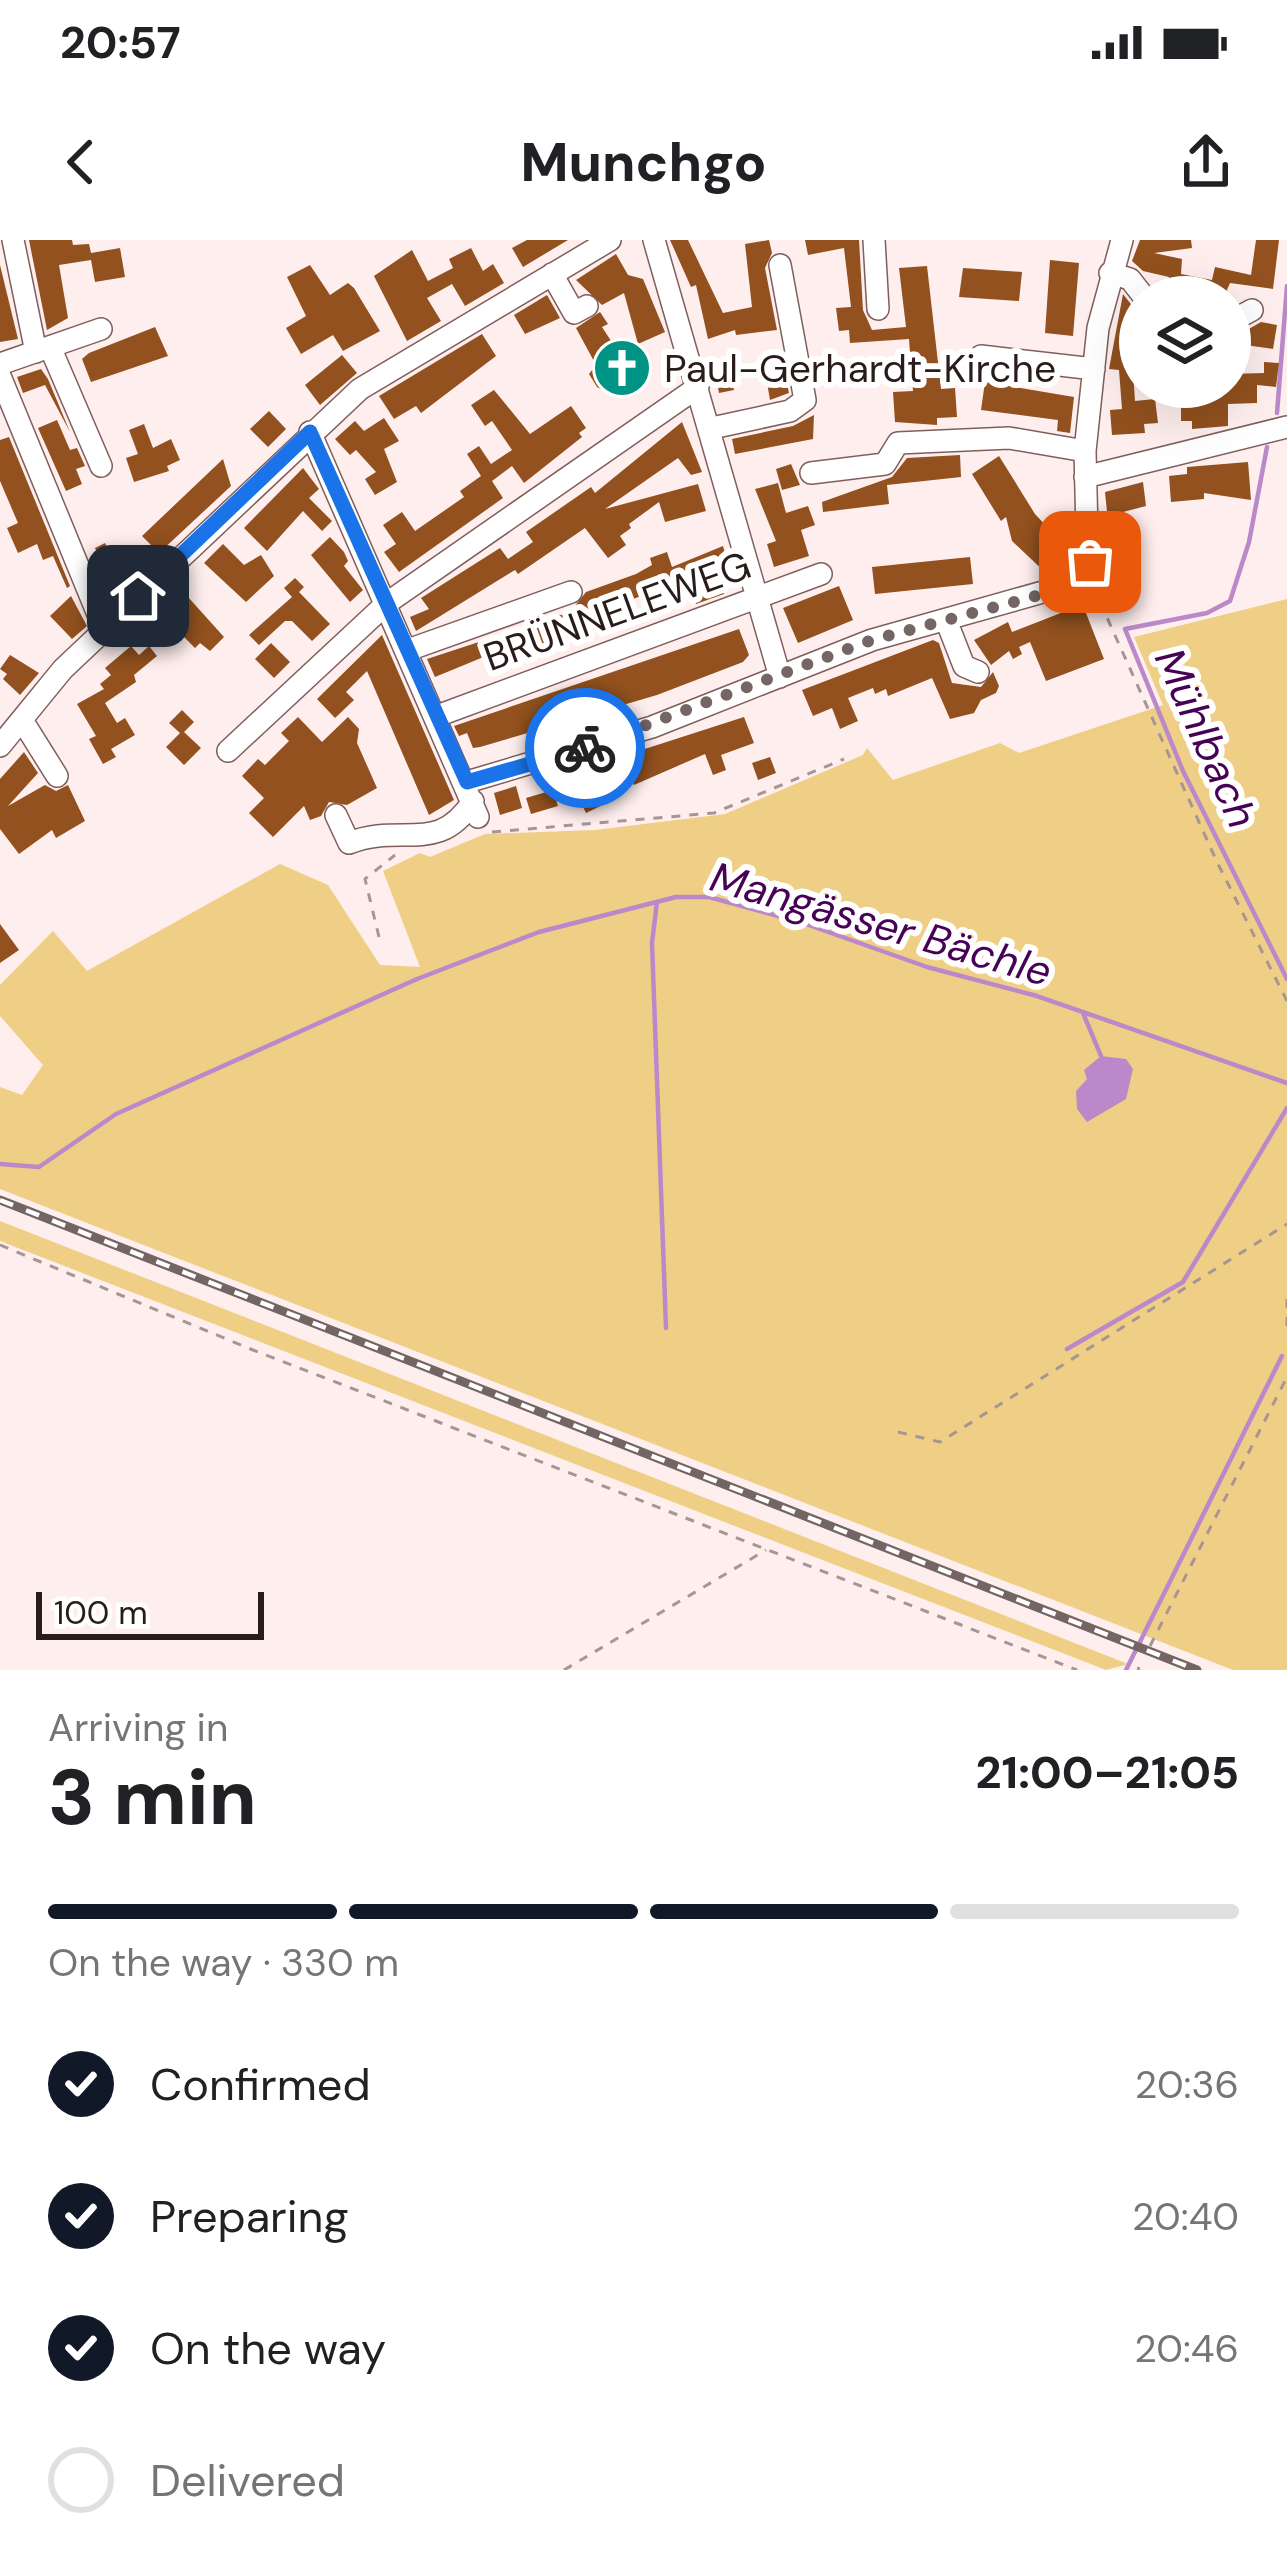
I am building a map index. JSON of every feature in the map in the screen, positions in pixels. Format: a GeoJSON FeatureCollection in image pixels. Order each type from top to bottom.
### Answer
{"type":"FeatureCollection","features":[{"type":"Feature","properties":{"kind":"street"},"geometry":{"type":"LineString","coordinates":[[13,240],[43,350],[101,466]]}},
{"type":"Feature","properties":{"kind":"street"},"geometry":{"type":"LineString","coordinates":[[0,746],[104,629],[360,389],[610,240]]}},
{"type":"Feature","properties":{"kind":"street"},"geometry":{"type":"LineString","coordinates":[[654,240],[712,428],[780,677]]}},
{"type":"Feature","properties":{"kind":"street"},"geometry":{"type":"LineString","coordinates":[[874,240],[878,309]]}},
{"type":"Feature","properties":{"kind":"street"},"geometry":{"type":"LineString","coordinates":[[336,815],[349,843],[378,832],[434,834],[451,828],[472,800],[872,640],[1085,582],[1085,451],[1094,370],[1110,273],[1123,240]]}},
{"type":"Feature","properties":{"kind":"street"},"geometry":{"type":"LineString","coordinates":[[712,428],[790,411],[805,400],[780,265]]}},
{"type":"Feature","properties":{"kind":"street"},"geometry":{"type":"LineString","coordinates":[[1110,273],[1120,276]]}},
{"type":"Feature","properties":{"kind":"street"},"geometry":{"type":"LineString","coordinates":[[552,274],[574,313],[587,306]]}},
{"type":"Feature","properties":{"kind":"street"},"geometry":{"type":"LineString","coordinates":[[0,364],[101,329]]}},
{"type":"Feature","properties":{"kind":"street"},"geometry":{"type":"LineString","coordinates":[[981,356],[1094,370]]}},
{"type":"Feature","properties":{"kind":"street"},"geometry":{"type":"LineString","coordinates":[[0,376],[104,629]]}},
{"type":"Feature","properties":{"kind":"street"},"geometry":{"type":"LineString","coordinates":[[228,752],[387,603],[698,386]]}},
{"type":"Feature","properties":{"kind":"street"},"geometry":{"type":"LineString","coordinates":[[1085,477],[1287,427]]}},
{"type":"Feature","properties":{"kind":"street"},"geometry":{"type":"LineString","coordinates":[[310,432],[472,800]]}},
{"type":"Feature","properties":{"kind":"street"},"geometry":{"type":"LineString","coordinates":[[812,473],[885,464],[898,443],[1009,438],[1085,451]]}},
{"type":"Feature","properties":{"kind":"street","name":"BRÜNNELEWEG"},"geometry":{"type":"LineString","coordinates":[[437,716],[821,574]]}},
{"type":"Feature","properties":{"kind":"street"},"geometry":{"type":"LineString","coordinates":[[408,650],[572,592]]}},
{"type":"Feature","properties":{"kind":"street"},"geometry":{"type":"LineString","coordinates":[[946,620],[964,666],[977,672]]}},
{"type":"Feature","properties":{"kind":"street"},"geometry":{"type":"LineString","coordinates":[[22,720],[58,776]]}},
{"type":"Feature","properties":{"kind":"path"},"geometry":{"type":"LineString","coordinates":[[1085,582],[1287,1001]]}},
{"type":"Feature","properties":{"kind":"path"},"geometry":{"type":"LineString","coordinates":[[472,800],[490,832],[501,833],[714,813],[844,759]]}},
{"type":"Feature","properties":{"kind":"path"},"geometry":{"type":"LineString","coordinates":[[379,937],[365,879],[379,862],[434,834]]}},
{"type":"Feature","properties":{"kind":"path"},"geometry":{"type":"LineString","coordinates":[[898,1432],[940,1442],[1287,1224]]}},
{"type":"Feature","properties":{"kind":"path"},"geometry":{"type":"LineString","coordinates":[[0,1245],[272,1358],[1077,1670]]}},
{"type":"Feature","properties":{"kind":"path"},"geometry":{"type":"LineString","coordinates":[[1287,1299],[1287,1331]]}},
{"type":"Feature","properties":{"kind":"path"},"geometry":{"type":"LineString","coordinates":[[1150,1646],[1287,1377]]}},
{"type":"Feature","properties":{"kind":"path"},"geometry":{"type":"LineString","coordinates":[[564,1670],[768,1550]]}},
{"type":"Feature","properties":{"kind":"shaded area"},"geometry":{"type":"Polygon","coordinates":[[[1287,599],[1287,1670],[1233,1670],[0,1189],[0,1087],[22,1095],[43,1065],[0,1016],[0,985],[53,931],[87,971],[280,864],[328,885],[380,965],[420,967],[383,871],[420,853],[430,857],[485,834],[595,830],[725,814],[863,755],[867,748],[893,780],[1000,743],[1019,753],[1163,705],[1134,637],[1287,599]]]}},
{"type":"Feature","properties":{"kind":"shaded area"},"geometry":{"type":"Polygon","coordinates":[[[1101,1056],[1126,1059],[1133,1069],[1126,1099],[1087,1122],[1077,1109],[1076,1091],[1087,1079],[1084,1070],[1101,1056]]]}},
{"type":"Feature","properties":{"kind":"shaded area"},"geometry":{"type":"Polygon","coordinates":[[[0,1221],[1128,1664],[1106,1670],[0,1241],[0,1221]]]}},
{"type":"Feature","properties":{"kind":"building"},"geometry":{"type":"Polygon","coordinates":[[[29,240],[72,240],[73,245],[89,244],[91,253],[120,248],[125,277],[95,282],[91,260],[59,265],[68,318],[47,330],[29,240]]]}},
{"type":"Feature","properties":{"kind":"building"},"geometry":{"type":"Polygon","coordinates":[[[527,240],[568,240],[523,267],[512,248],[527,240]]]}},
{"type":"Feature","properties":{"kind":"building"},"geometry":{"type":"Polygon","coordinates":[[[670,240],[688,240],[723,313],[752,307],[745,244],[769,240],[772,253],[765,268],[777,330],[736,335],[735,330],[708,339],[696,285],[691,287],[670,240]]]}},
{"type":"Feature","properties":{"kind":"building"},"geometry":{"type":"Polygon","coordinates":[[[805,240],[859,240],[863,310],[872,330],[906,327],[899,268],[927,266],[941,389],[955,388],[957,417],[937,418],[937,425],[895,422],[893,392],[913,391],[909,339],[850,343],[849,330],[839,331],[836,308],[851,307],[844,248],[808,255],[805,240]]]}},
{"type":"Feature","properties":{"kind":"building"},"geometry":{"type":"Polygon","coordinates":[[[1140,240],[1191,240],[1192,248],[1154,253],[1182,259],[1181,274],[1191,276],[1143,271],[1132,261],[1140,240]]]}},
{"type":"Feature","properties":{"kind":"building"},"geometry":{"type":"Polygon","coordinates":[[[1256,240],[1279,240],[1273,289],[1251,286],[1251,276],[1213,276],[1215,267],[1251,275],[1256,240]]]}},
{"type":"Feature","properties":{"kind":"building"},"geometry":{"type":"Polygon","coordinates":[[[471,248],[483,271],[493,264],[504,283],[465,306],[452,284],[427,298],[441,321],[407,341],[374,276],[412,250],[428,281],[453,268],[449,259],[471,248]]]}},
{"type":"Feature","properties":{"kind":"building"},"geometry":{"type":"Polygon","coordinates":[[[616,254],[628,275],[643,279],[665,332],[638,344],[624,293],[602,305],[576,280],[616,254]]]}},
{"type":"Feature","properties":{"kind":"building"},"geometry":{"type":"Polygon","coordinates":[[[1050,260],[1079,263],[1073,336],[1045,333],[1050,260]]]}},
{"type":"Feature","properties":{"kind":"building"},"geometry":{"type":"Polygon","coordinates":[[[0,265],[18,339],[0,342],[0,265]]]}},
{"type":"Feature","properties":{"kind":"building"},"geometry":{"type":"Polygon","coordinates":[[[310,265],[330,295],[348,283],[354,288],[380,331],[343,351],[333,335],[301,354],[286,328],[306,316],[287,277],[310,265]]]}},
{"type":"Feature","properties":{"kind":"building"},"geometry":{"type":"Polygon","coordinates":[[[963,268],[1022,272],[1019,301],[959,297],[963,268]]]}},
{"type":"Feature","properties":{"kind":"building"},"geometry":{"type":"Polygon","coordinates":[[[547,295],[560,318],[525,334],[514,315],[547,295]]]}},
{"type":"Feature","properties":{"kind":"building","name":"Paul-Gerhardt-Kirche"},"geometry":{"type":"Polygon","coordinates":[[[600,312],[608,324],[602,327],[617,350],[631,341],[646,363],[649,375],[632,391],[626,385],[613,395],[597,387],[589,374],[596,365],[576,328],[600,312]]]}},
{"type":"Feature","properties":{"kind":"building"},"geometry":{"type":"Polygon","coordinates":[[[1119,315],[1119,370],[1109,369],[1119,315]]]}},
{"type":"Feature","properties":{"kind":"building"},"geometry":{"type":"Polygon","coordinates":[[[1261,322],[1277,325],[1273,349],[1251,346],[1251,328],[1261,322]]]}},
{"type":"Feature","properties":{"kind":"building"},"geometry":{"type":"Polygon","coordinates":[[[155,327],[168,356],[91,382],[82,359],[155,327]]]}},
{"type":"Feature","properties":{"kind":"building"},"geometry":{"type":"Polygon","coordinates":[[[482,334],[496,356],[421,413],[416,406],[394,419],[379,396],[482,334]]]}},
{"type":"Feature","properties":{"kind":"building"},"geometry":{"type":"Polygon","coordinates":[[[342,355],[357,373],[320,405],[305,385],[342,355]]]}},
{"type":"Feature","properties":{"kind":"building"},"geometry":{"type":"Polygon","coordinates":[[[781,355],[789,393],[770,400],[763,359],[781,355]]]}},
{"type":"Feature","properties":{"kind":"building"},"geometry":{"type":"Polygon","coordinates":[[[1264,362],[1279,363],[1276,387],[1257,385],[1257,403],[1251,403],[1251,373],[1264,373],[1264,362]]]}},
{"type":"Feature","properties":{"kind":"building"},"geometry":{"type":"Polygon","coordinates":[[[729,366],[734,390],[719,393],[714,368],[729,366]]]}},
{"type":"Feature","properties":{"kind":"building"},"geometry":{"type":"Polygon","coordinates":[[[41,369],[70,432],[45,385],[23,393],[17,377],[41,369]]]}},
{"type":"Feature","properties":{"kind":"building"},"geometry":{"type":"Polygon","coordinates":[[[985,382],[1074,397],[1070,433],[1057,431],[1058,420],[981,410],[985,382]]]}},
{"type":"Feature","properties":{"kind":"building"},"geometry":{"type":"Polygon","coordinates":[[[494,390],[530,434],[571,406],[586,428],[579,433],[582,437],[524,483],[512,466],[492,481],[503,498],[399,572],[384,552],[396,544],[383,525],[402,512],[415,531],[464,497],[460,491],[481,476],[467,454],[479,446],[491,464],[512,450],[492,421],[485,426],[471,405],[494,390]]]}},
{"type":"Feature","properties":{"kind":"building"},"geometry":{"type":"Polygon","coordinates":[[[1156,408],[1158,423],[1144,424],[1145,433],[1112,435],[1110,410],[1156,408]]]}},
{"type":"Feature","properties":{"kind":"building"},"geometry":{"type":"Polygon","coordinates":[[[1181,408],[1228,408],[1228,426],[1192,429],[1192,421],[1181,421],[1181,408]]]}},
{"type":"Feature","properties":{"kind":"building"},"geometry":{"type":"Polygon","coordinates":[[[269,411],[286,429],[268,447],[250,429],[269,411]]]}},
{"type":"Feature","properties":{"kind":"building"},"geometry":{"type":"Polygon","coordinates":[[[814,415],[813,439],[735,454],[732,439],[793,426],[814,415]]]}},
{"type":"Feature","properties":{"kind":"building"},"geometry":{"type":"Polygon","coordinates":[[[384,418],[399,441],[384,449],[397,482],[375,495],[365,479],[376,472],[356,450],[350,455],[335,439],[355,421],[364,431],[384,418]]]}},
{"type":"Feature","properties":{"kind":"building"},"geometry":{"type":"Polygon","coordinates":[[[57,420],[70,450],[77,448],[85,466],[76,469],[82,484],[66,491],[38,428],[57,420]]]}},
{"type":"Feature","properties":{"kind":"building"},"geometry":{"type":"Polygon","coordinates":[[[682,422],[702,472],[691,475],[678,458],[605,509],[698,484],[706,511],[665,522],[659,502],[629,524],[631,528],[620,536],[626,545],[608,558],[585,528],[518,574],[515,570],[416,631],[410,617],[429,609],[421,598],[500,548],[508,559],[533,542],[526,532],[591,487],[595,493],[682,422]]]}},
{"type":"Feature","properties":{"kind":"building"},"geometry":{"type":"Polygon","coordinates":[[[144,424],[153,448],[171,439],[180,460],[167,466],[169,471],[134,482],[126,458],[138,454],[129,430],[144,424]]]}},
{"type":"Feature","properties":{"kind":"building"},"geometry":{"type":"Polygon","coordinates":[[[9,437],[67,588],[53,556],[43,560],[37,544],[18,553],[7,528],[18,523],[0,481],[0,440],[9,437]]]}},
{"type":"Feature","properties":{"kind":"building"},"geometry":{"type":"Polygon","coordinates":[[[960,455],[961,477],[887,485],[889,504],[823,512],[822,502],[892,477],[907,458],[960,455]]]}},
{"type":"Feature","properties":{"kind":"building"},"geometry":{"type":"Polygon","coordinates":[[[999,456],[1035,514],[1071,553],[1047,574],[1012,541],[1006,517],[1001,521],[972,474],[999,456]]]}},
{"type":"Feature","properties":{"kind":"building"},"geometry":{"type":"Polygon","coordinates":[[[223,459],[231,486],[159,553],[142,536],[223,459]]]}},
{"type":"Feature","properties":{"kind":"building"},"geometry":{"type":"Polygon","coordinates":[[[1248,462],[1251,500],[1204,493],[1204,499],[1171,502],[1169,476],[1187,474],[1187,467],[1248,462]]]}},
{"type":"Feature","properties":{"kind":"building"},"geometry":{"type":"Polygon","coordinates":[[[791,464],[800,485],[782,490],[776,469],[791,464]]]}},
{"type":"Feature","properties":{"kind":"building"},"geometry":{"type":"Polygon","coordinates":[[[303,468],[319,489],[309,498],[332,521],[322,531],[303,511],[267,551],[244,528],[303,468]]]}},
{"type":"Feature","properties":{"kind":"building"},"geometry":{"type":"Polygon","coordinates":[[[1143,482],[1146,506],[1123,512],[1136,558],[1112,561],[1105,492],[1143,482]]]}},
{"type":"Feature","properties":{"kind":"building"},"geometry":{"type":"Polygon","coordinates":[[[778,483],[786,513],[808,506],[815,525],[801,530],[809,556],[774,567],[767,544],[776,541],[755,489],[778,483]]]}},
{"type":"Feature","properties":{"kind":"building"},"geometry":{"type":"Polygon","coordinates":[[[330,537],[344,552],[348,561],[344,566],[363,590],[350,602],[311,555],[330,537]]]}},
{"type":"Feature","properties":{"kind":"building"},"geometry":{"type":"Polygon","coordinates":[[[105,543],[115,563],[122,556],[136,571],[113,593],[99,578],[105,572],[95,548],[105,543]]]}},
{"type":"Feature","properties":{"kind":"building"},"geometry":{"type":"Polygon","coordinates":[[[223,544],[244,565],[261,555],[274,576],[246,602],[204,563],[223,544]]]}},
{"type":"Feature","properties":{"kind":"building"},"geometry":{"type":"Polygon","coordinates":[[[723,546],[730,571],[719,576],[724,594],[696,604],[690,584],[661,593],[660,589],[617,605],[622,617],[609,621],[605,609],[573,619],[579,635],[504,660],[488,663],[486,656],[435,677],[427,659],[570,612],[586,592],[636,574],[652,565],[650,558],[667,552],[672,567],[723,546]]]}},
{"type":"Feature","properties":{"kind":"building"},"geometry":{"type":"Polygon","coordinates":[[[970,557],[973,584],[875,594],[872,567],[970,557]]]}},
{"type":"Feature","properties":{"kind":"building"},"geometry":{"type":"Polygon","coordinates":[[[295,578],[304,587],[299,592],[330,624],[312,641],[292,621],[285,621],[259,645],[249,635],[292,597],[284,588],[295,578]]]}},
{"type":"Feature","properties":{"kind":"building"},"geometry":{"type":"Polygon","coordinates":[[[839,586],[853,620],[798,643],[783,608],[839,586]]]}},
{"type":"Feature","properties":{"kind":"building"},"geometry":{"type":"Polygon","coordinates":[[[179,587],[224,637],[210,651],[200,643],[195,648],[172,625],[157,639],[142,622],[179,587]]]}},
{"type":"Feature","properties":{"kind":"building"},"geometry":{"type":"Polygon","coordinates":[[[71,596],[87,626],[72,639],[50,616],[71,596]]]}},
{"type":"Feature","properties":{"kind":"building"},"geometry":{"type":"Polygon","coordinates":[[[1084,608],[1104,659],[1046,681],[1030,642],[1019,647],[1022,654],[1013,659],[1009,651],[991,665],[974,640],[1008,622],[1012,632],[1084,608]]]}},
{"type":"Feature","properties":{"kind":"building"},"geometry":{"type":"Polygon","coordinates":[[[739,629],[749,655],[743,662],[657,695],[480,747],[473,748],[467,733],[459,736],[454,726],[739,629]]]}},
{"type":"Feature","properties":{"kind":"building"},"geometry":{"type":"Polygon","coordinates":[[[382,635],[454,800],[429,815],[367,671],[346,692],[354,700],[335,718],[317,699],[382,635]]]}},
{"type":"Feature","properties":{"kind":"building"},"geometry":{"type":"Polygon","coordinates":[[[933,640],[939,643],[952,683],[981,687],[993,672],[999,686],[996,693],[981,700],[974,713],[950,719],[932,678],[888,696],[886,689],[875,694],[873,688],[848,698],[858,721],[840,729],[832,708],[813,716],[802,690],[933,640]]]}},
{"type":"Feature","properties":{"kind":"building"},"geometry":{"type":"Polygon","coordinates":[[[271,643],[290,662],[274,678],[255,659],[271,643]]]}},
{"type":"Feature","properties":{"kind":"building"},"geometry":{"type":"Polygon","coordinates":[[[131,646],[139,655],[149,646],[157,656],[134,675],[136,682],[105,703],[117,723],[125,718],[135,735],[111,749],[116,757],[103,764],[89,739],[96,736],[77,704],[104,689],[100,684],[111,675],[105,668],[131,646]]]}},
{"type":"Feature","properties":{"kind":"building"},"geometry":{"type":"Polygon","coordinates":[[[10,655],[39,673],[20,695],[3,679],[7,674],[0,669],[10,655]]]}},
{"type":"Feature","properties":{"kind":"building"},"geometry":{"type":"Polygon","coordinates":[[[182,710],[194,722],[184,732],[201,748],[184,765],[166,747],[180,733],[169,723],[182,710]]]}},
{"type":"Feature","properties":{"kind":"building"},"geometry":{"type":"Polygon","coordinates":[[[298,717],[322,742],[348,717],[359,729],[357,743],[377,788],[347,805],[329,802],[321,816],[310,820],[304,806],[273,837],[249,813],[264,798],[242,776],[258,759],[265,765],[289,741],[281,733],[298,717]]]}},
{"type":"Feature","properties":{"kind":"building"},"geometry":{"type":"Polygon","coordinates":[[[744,717],[754,743],[721,755],[726,770],[713,775],[705,754],[634,785],[623,756],[744,717]]]}},
{"type":"Feature","properties":{"kind":"building"},"geometry":{"type":"Polygon","coordinates":[[[24,752],[38,773],[8,806],[45,785],[56,791],[68,785],[85,821],[56,838],[52,830],[19,854],[0,829],[0,779],[24,752]]]}},
{"type":"Feature","properties":{"kind":"building"},"geometry":{"type":"Polygon","coordinates":[[[770,757],[776,773],[758,780],[752,763],[770,757]]]}},
{"type":"Feature","properties":{"kind":"building"},"geometry":{"type":"Polygon","coordinates":[[[593,762],[611,801],[586,813],[567,774],[593,762]]]}},
{"type":"Feature","properties":{"kind":"building"},"geometry":{"type":"Polygon","coordinates":[[[516,786],[522,808],[500,815],[494,793],[516,786]]]}},
{"type":"Feature","properties":{"kind":"building"},"geometry":{"type":"Polygon","coordinates":[[[553,790],[558,806],[531,814],[526,798],[553,790]]]}},
{"type":"Feature","properties":{"kind":"building"},"geometry":{"type":"Polygon","coordinates":[[[0,924],[19,950],[0,963],[0,924]]]}},
{"type":"Feature","properties":{"kind":"waterway","name":"Mühlbach"},"geometry":{"type":"LineString","coordinates":[[1277,413],[1287,286]]}},
{"type":"Feature","properties":{"kind":"waterway","name":"Mühlbach"},"geometry":{"type":"LineString","coordinates":[[1267,447],[1249,542],[1230,601],[1207,613],[1125,629],[1183,771],[1287,979]]}},
{"type":"Feature","properties":{"kind":"waterway","name":"Mangässer Bächle"},"geometry":{"type":"LineString","coordinates":[[0,1164],[39,1167],[116,1114],[417,979],[539,932],[676,897],[709,897],[803,923],[927,967],[1037,996],[1287,1083]]}},
{"type":"Feature","properties":{"kind":"waterway"},"geometry":{"type":"LineString","coordinates":[[657,902],[652,943],[666,1328]]}},
{"type":"Feature","properties":{"kind":"waterway"},"geometry":{"type":"LineString","coordinates":[[1083,1013],[1101,1056]]}},
{"type":"Feature","properties":{"kind":"waterway"},"geometry":{"type":"LineString","coordinates":[[1067,1349],[1183,1282],[1287,1108]]}},
{"type":"Feature","properties":{"kind":"waterway"},"geometry":{"type":"LineString","coordinates":[[1126,1670],[1282,1356]]}},
{"type":"Feature","properties":{"kind":"railway"},"geometry":{"type":"LineString","coordinates":[[0,1200],[1197,1670]]}},
{"type":"Feature","properties":{"kind":"way so far"},"geometry":{"type":"LineString","coordinates":[[585,748],[652,727],[872,640],[1075,583],[1077,577],[1088,574],[1090,562]]}},
{"type":"Feature","properties":{"kind":"place","name":"Paul-Gerhardt-Kirche"},"geometry":{"type":"Point","coordinates":[622,368]}},
{"type":"Feature","properties":{"kind":"route"},"geometry":{"type":"LineString","coordinates":[[138,596],[310,432],[319,442],[467,782],[585,748]]}}]}
